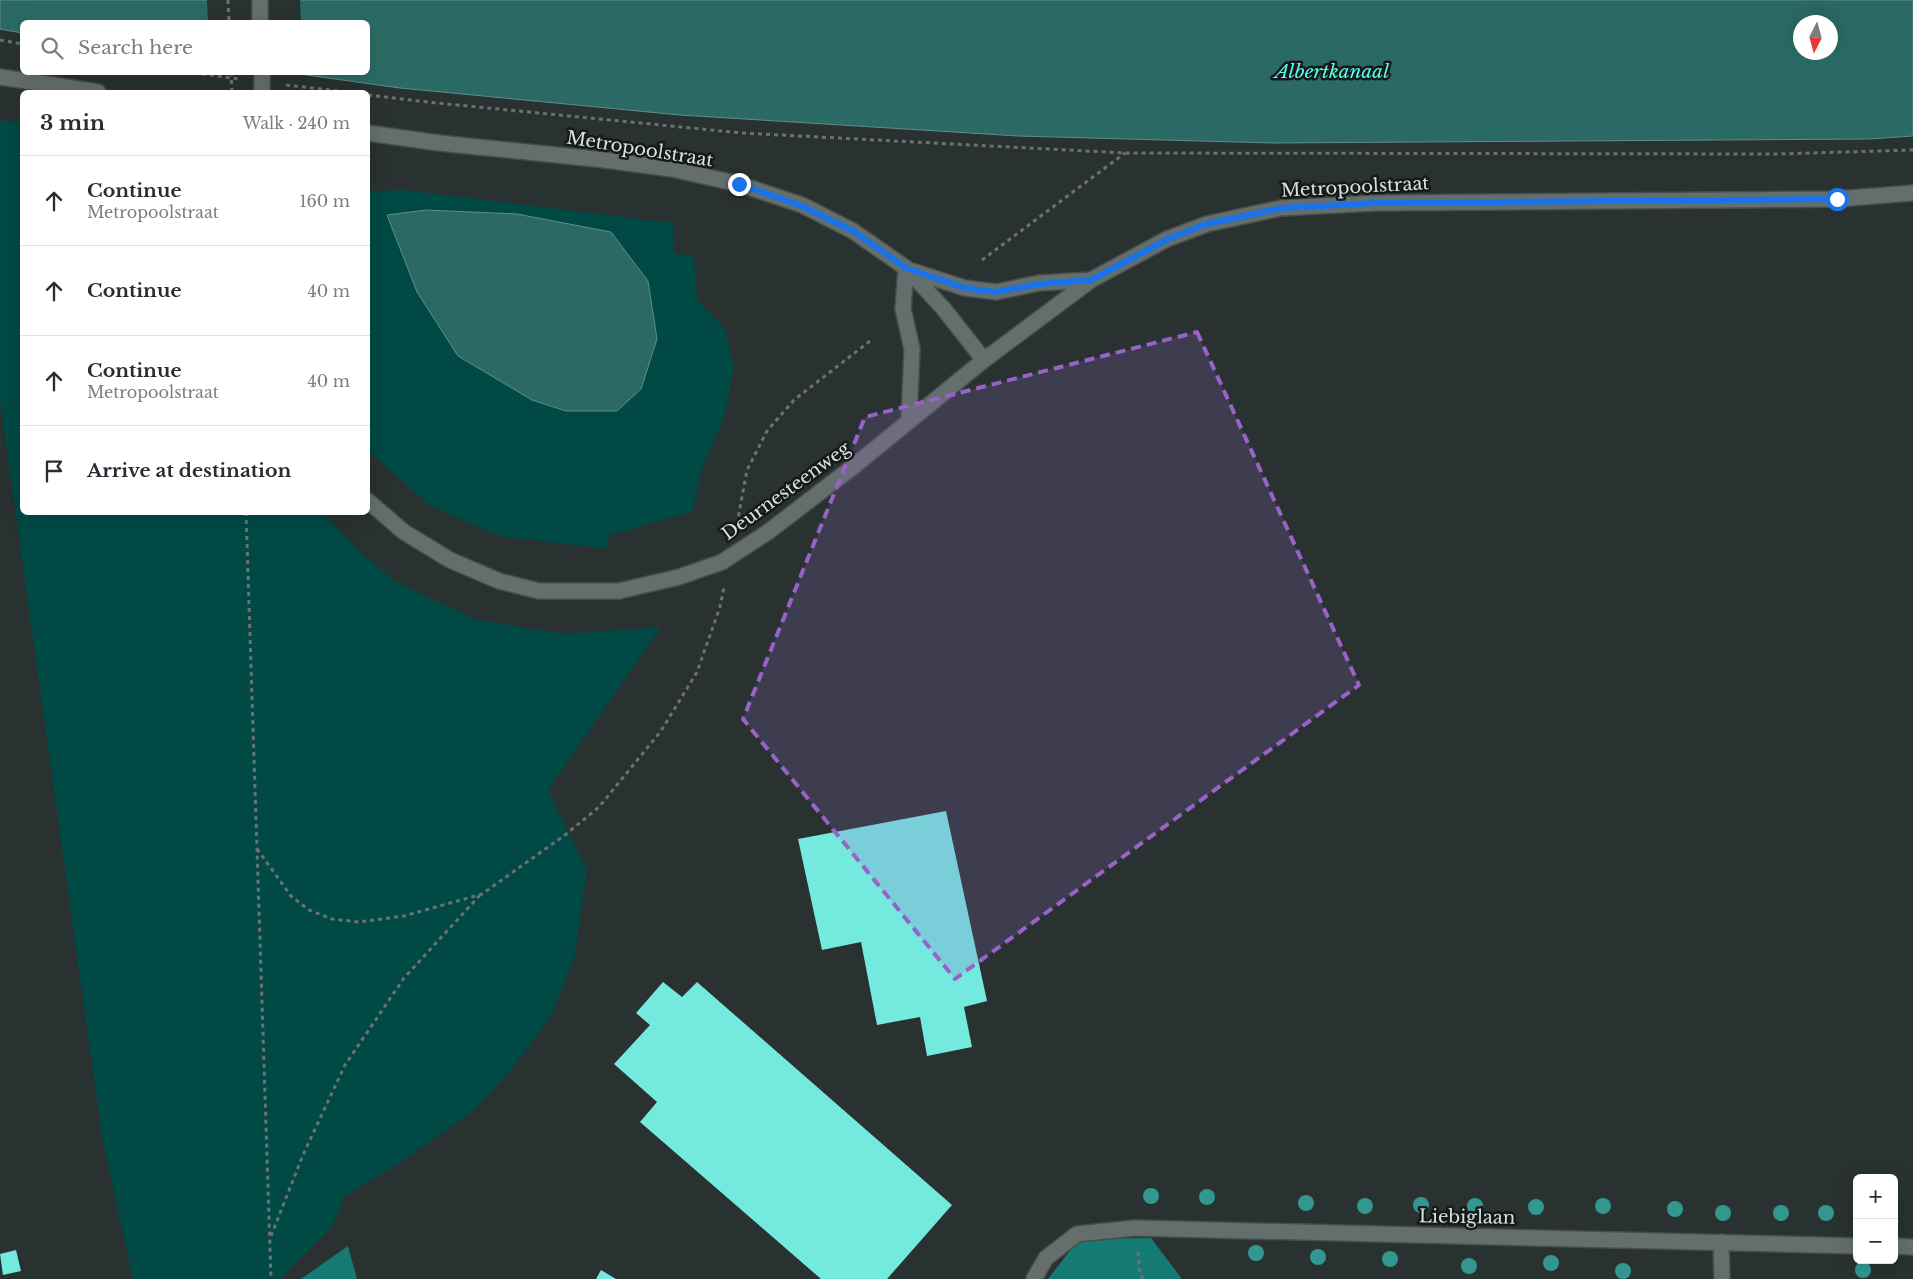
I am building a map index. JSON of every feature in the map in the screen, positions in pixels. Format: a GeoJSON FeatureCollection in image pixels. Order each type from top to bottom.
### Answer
{"type":"FeatureCollection","features":[{"type":"Feature","properties":{"kind":"street"},"geometry":{"type":"LineString","coordinates":[[260,0],[260,20]]}},
{"type":"Feature","properties":{"kind":"street"},"geometry":{"type":"LineString","coordinates":[[262,75],[262,90]]}},
{"type":"Feature","properties":{"kind":"street"},"geometry":{"type":"LineString","coordinates":[[0,77],[85,90]]}},
{"type":"Feature","properties":{"kind":"street","name":"Metropoolstraat"},"geometry":{"type":"LineString","coordinates":[[370,133],[438,143],[605,160],[672,169],[739,184],[802,206],[853,231],[906,268],[942,308],[984,360],[1091,280],[1168,239],[1206,224],[1282,208],[1375,203],[1837,199],[1913,193]]}},
{"type":"Feature","properties":{"kind":"street"},"geometry":{"type":"LineString","coordinates":[[909,420],[912,349],[903,309],[906,268],[965,288],[996,292],[1039,284],[1091,280]]}},
{"type":"Feature","properties":{"kind":"street","name":"Deurnesteenweg"},"geometry":{"type":"LineString","coordinates":[[370,503],[404,532],[450,560],[499,581],[539,591],[619,591],[679,577],[722,562],[768,532],[854,466],[984,360]]}},
{"type":"Feature","properties":{"kind":"street","name":"Liebiglaan"},"geometry":{"type":"LineString","coordinates":[[1034,1279],[1046,1258],[1077,1234],[1135,1228],[1853,1246]]}},
{"type":"Feature","properties":{"kind":"street"},"geometry":{"type":"LineString","coordinates":[[1721,1242],[1722,1279]]}},
{"type":"Feature","properties":{"kind":"street"},"geometry":{"type":"LineString","coordinates":[[1898,1246],[1913,1247]]}},
{"type":"Feature","properties":{"kind":"path"},"geometry":{"type":"LineString","coordinates":[[228,0],[229,20]]}},
{"type":"Feature","properties":{"kind":"path"},"geometry":{"type":"LineString","coordinates":[[0,40],[20,44]]}},
{"type":"Feature","properties":{"kind":"path"},"geometry":{"type":"LineString","coordinates":[[231,75],[232,90]]}},
{"type":"Feature","properties":{"kind":"path"},"geometry":{"type":"LineString","coordinates":[[370,95],[742,133],[1125,153],[1776,154],[1913,150]]}},
{"type":"Feature","properties":{"kind":"path"},"geometry":{"type":"LineString","coordinates":[[982,260],[1125,153]]}},
{"type":"Feature","properties":{"kind":"path"},"geometry":{"type":"LineString","coordinates":[[246,515],[271,1279]]}},
{"type":"Feature","properties":{"kind":"path"},"geometry":{"type":"LineString","coordinates":[[270,1239],[303,1155],[345,1065],[404,978],[482,894],[565,835],[599,807]]}},
{"type":"Feature","properties":{"kind":"path"},"geometry":{"type":"LineString","coordinates":[[256,849],[291,896],[309,910],[332,919],[359,922],[404,916],[482,894]]}},
{"type":"Feature","properties":{"kind":"highlighted area"},"geometry":{"type":"Polygon","coordinates":[[[1197,332],[1359,685],[955,979],[743,719],[865,417],[1197,332]]]}},
{"type":"Feature","properties":{"kind":"shaded area"},"geometry":{"type":"Polygon","coordinates":[[[0,120],[20,123],[20,515],[325,515],[359,551],[396,582],[474,619],[563,634],[661,627],[548,790],[587,870],[575,955],[551,1017],[512,1069],[474,1111],[392,1168],[345,1196],[332,1227],[280,1279],[133,1279],[102,1137],[0,400],[0,120]]]}},
{"type":"Feature","properties":{"kind":"shaded area"},"geometry":{"type":"Polygon","coordinates":[[[405,190],[673,223],[674,253],[694,257],[697,300],[725,329],[734,369],[724,417],[703,466],[692,512],[607,536],[609,549],[499,536],[429,505],[370,453],[370,191],[405,190]]]}},
{"type":"Feature","properties":{"kind":"shaded area"},"geometry":{"type":"Polygon","coordinates":[[[1151,1238],[1182,1279],[1048,1279],[1079,1239],[1151,1238]]]}},
{"type":"Feature","properties":{"kind":"shaded area"},"geometry":{"type":"Polygon","coordinates":[[[348,1246],[357,1279],[301,1279],[348,1246]]]}},
{"type":"Feature","properties":{"kind":"water","name":"Albertkanaal"},"geometry":{"type":"Polygon","coordinates":[[[0,0],[1913,0],[1913,136],[1869,139],[1273,143],[1018,136],[680,115],[400,88],[306,75],[370,75],[370,20],[20,20],[20,33],[0,29],[0,0]]]}},
{"type":"Feature","properties":{"kind":"water"},"geometry":{"type":"Polygon","coordinates":[[[426,210],[517,214],[611,232],[648,281],[657,339],[641,389],[617,411],[566,411],[532,400],[458,356],[417,292],[387,215],[426,210]]]}},
{"type":"Feature","properties":{"kind":"pier"},"geometry":{"type":"Polygon","coordinates":[[[207,0],[300,0],[301,20],[208,20],[207,0]]]}},
{"type":"Feature","properties":{"kind":"building"},"geometry":{"type":"Polygon","coordinates":[[[946,811],[987,1001],[964,1007],[972,1047],[927,1056],[920,1017],[877,1025],[861,942],[822,950],[798,839],[946,811]]]}},
{"type":"Feature","properties":{"kind":"building"},"geometry":{"type":"Polygon","coordinates":[[[663,982],[682,997],[697,982],[952,1205],[887,1279],[821,1279],[640,1122],[657,1102],[614,1064],[650,1025],[636,1013],[663,982]]]}},
{"type":"Feature","properties":{"kind":"building"},"geometry":{"type":"Polygon","coordinates":[[[16,1250],[21,1271],[3,1275],[0,1254],[16,1250]]]}},
{"type":"Feature","properties":{"kind":"building"},"geometry":{"type":"Polygon","coordinates":[[[601,1270],[616,1279],[596,1279],[601,1270]]]}},
{"type":"Feature","properties":{"kind":"route"},"geometry":{"type":"LineString","coordinates":[[739,184],[802,206],[853,231],[906,268],[965,288],[996,292],[1039,284],[1091,280],[1168,239],[1206,224],[1282,208],[1375,203],[1837,199]]}}]}
